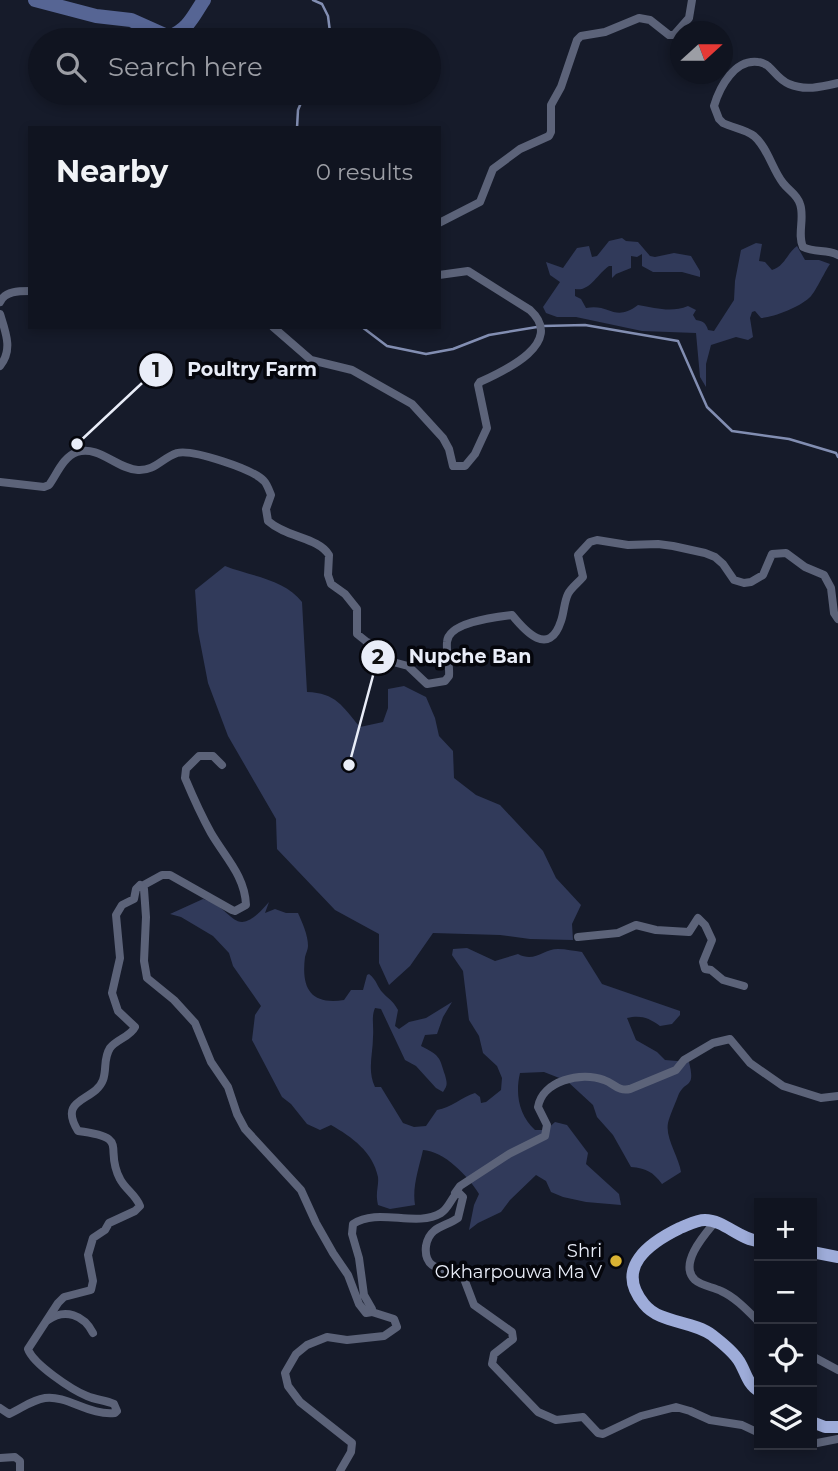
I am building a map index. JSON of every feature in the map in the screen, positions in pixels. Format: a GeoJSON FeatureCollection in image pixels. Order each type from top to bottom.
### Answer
{"type":"FeatureCollection","features":[{"type":"Feature","properties":{"kind":"main road"},"geometry":{"type":"LineString","coordinates":[[754,1239],[715,1222],[702,1220],[665,1235],[643,1251],[632,1272],[645,1306],[657,1314],[709,1332],[740,1362],[748,1382],[754,1387]]}},
{"type":"Feature","properties":{"kind":"main road"},"geometry":{"type":"LineString","coordinates":[[817,1253],[838,1257]]}},
{"type":"Feature","properties":{"kind":"main road"},"geometry":{"type":"LineString","coordinates":[[817,1424],[838,1427]]}},
{"type":"Feature","properties":{"kind":"street"},"geometry":{"type":"LineString","coordinates":[[441,222],[480,202],[493,169],[520,149],[549,136],[551,105],[561,88],[577,40],[581,36],[605,32],[639,18],[650,20],[674,35],[689,18],[692,0]]}},
{"type":"Feature","properties":{"kind":"street"},"geometry":{"type":"LineString","coordinates":[[838,83],[814,89],[800,87],[788,84],[771,71],[768,65],[748,62],[735,68],[714,106],[719,120],[723,123],[754,136],[780,179],[796,195],[802,211],[803,226],[800,238],[803,247],[838,255]]}},
{"type":"Feature","properties":{"kind":"street"},"geometry":{"type":"LineString","coordinates":[[275,329],[311,360],[352,370],[412,404],[443,438],[453,466],[465,466],[475,454],[487,428],[478,385],[507,369],[531,350],[541,335],[536,314],[476,274],[460,270],[441,275]]}},
{"type":"Feature","properties":{"kind":"street"},"geometry":{"type":"LineString","coordinates":[[0,302],[2,297],[9,293],[28,291]]}},
{"type":"Feature","properties":{"kind":"street"},"geometry":{"type":"LineString","coordinates":[[0,314],[8,343],[7,353],[0,366]]}},
{"type":"Feature","properties":{"kind":"street"},"geometry":{"type":"LineString","coordinates":[[0,482],[44,487],[49,485],[69,456],[86,451],[100,454],[135,470],[154,468],[174,455],[188,452],[219,460],[257,476],[263,480],[271,495],[266,509],[268,521],[297,538],[321,544],[330,555],[328,575],[331,584],[354,602],[357,609],[357,634],[360,638],[387,648],[393,662],[408,666],[427,684],[445,681],[449,676],[449,636],[462,626],[512,615],[524,631],[536,639],[545,640],[551,636],[560,625],[569,591],[583,577],[579,555],[590,542],[597,540],[628,545],[658,544],[705,553],[723,564],[734,580],[744,583],[763,575],[772,554],[786,553],[805,567],[824,575],[831,588],[834,613],[838,619]]}},
{"type":"Feature","properties":{"kind":"street"},"geometry":{"type":"LineString","coordinates":[[0,1408],[9,1414],[36,1400],[50,1398],[104,1413],[117,1411],[116,1406],[84,1395],[34,1361],[29,1346],[46,1322],[52,1308],[64,1297],[91,1290],[93,1280],[88,1255],[93,1238],[116,1218],[135,1211],[140,1206],[138,1199],[116,1170],[115,1151],[110,1139],[78,1131],[72,1115],[72,1109],[77,1102],[102,1083],[104,1062],[113,1044],[132,1033],[135,1027],[118,1012],[112,993],[120,958],[116,915],[122,905],[134,898],[136,889],[162,875],[170,875],[232,910],[246,905],[246,891],[239,875],[210,831],[185,778],[186,768],[199,756],[213,755],[222,765]]}},
{"type":"Feature","properties":{"kind":"street"},"geometry":{"type":"LineString","coordinates":[[142,886],[146,917],[144,961],[147,978],[174,1000],[195,1023],[211,1062],[228,1087],[245,1129],[301,1189],[327,1243],[348,1275],[359,1304],[366,1313],[372,1312],[394,1319],[397,1327],[384,1336],[347,1340],[327,1337],[307,1345],[296,1354],[285,1373],[288,1387],[300,1402],[352,1443],[351,1452],[340,1471]]}},
{"type":"Feature","properties":{"kind":"street"},"geometry":{"type":"LineString","coordinates":[[578,937],[618,933],[636,925],[656,930],[689,932],[698,918],[705,925],[712,940],[703,962],[705,968],[723,980],[744,986]]}},
{"type":"Feature","properties":{"kind":"street"},"geometry":{"type":"LineString","coordinates":[[372,1312],[364,1295],[359,1258],[352,1234],[353,1224],[367,1218],[433,1217],[448,1208],[460,1186],[509,1154],[545,1136],[547,1125],[538,1107],[541,1098],[558,1083],[572,1078],[599,1079],[623,1090],[630,1089],[676,1070],[684,1060],[713,1043],[730,1039],[750,1063],[783,1086],[821,1098],[838,1096]]}},
{"type":"Feature","properties":{"kind":"street"},"geometry":{"type":"LineString","coordinates":[[456,1193],[462,1194],[463,1197],[458,1218],[429,1236],[426,1258],[434,1268],[463,1276],[474,1305],[512,1332],[513,1339],[494,1354],[492,1364],[538,1412],[556,1420],[583,1417],[598,1433],[603,1434],[641,1416],[676,1407],[710,1420],[741,1425],[754,1431]]}},
{"type":"Feature","properties":{"kind":"street"},"geometry":{"type":"LineString","coordinates":[[715,1222],[694,1254],[690,1264],[691,1273],[697,1281],[732,1298],[754,1318]]}},
{"type":"Feature","properties":{"kind":"street"},"geometry":{"type":"LineString","coordinates":[[46,1322],[59,1314],[74,1315],[87,1322],[93,1333]]}},
{"type":"Feature","properties":{"kind":"street"},"geometry":{"type":"LineString","coordinates":[[817,1359],[838,1370]]}},
{"type":"Feature","properties":{"kind":"street"},"geometry":{"type":"LineString","coordinates":[[817,1443],[838,1439]]}},
{"type":"Feature","properties":{"kind":"street"},"geometry":{"type":"LineString","coordinates":[[0,1458],[15,1457],[20,1461],[20,1471]]}},
{"type":"Feature","properties":{"kind":"shaded area"},"geometry":{"type":"Polygon","coordinates":[[[622,238],[638,242],[650,256],[674,253],[691,256],[700,271],[700,277],[682,272],[653,272],[642,266],[642,254],[631,256],[631,268],[612,278],[612,266],[609,266],[585,288],[575,289],[575,296],[581,299],[586,308],[601,308],[617,313],[638,305],[669,310],[688,306],[696,310],[693,315],[696,320],[704,323],[708,330],[714,331],[734,300],[741,250],[756,243],[762,244],[759,261],[765,262],[772,270],[780,266],[797,246],[805,260],[819,260],[830,264],[811,296],[799,305],[780,314],[761,318],[755,311],[752,312],[750,318],[753,337],[748,340],[736,337],[711,345],[706,364],[706,387],[700,377],[696,333],[642,331],[546,313],[543,307],[560,282],[550,275],[546,262],[563,268],[577,248],[589,246],[592,257],[597,256],[609,241],[622,238]]]}},
{"type":"Feature","properties":{"kind":"shaded area"},"geometry":{"type":"Polygon","coordinates":[[[225,566],[277,583],[295,594],[302,602],[307,692],[332,698],[360,727],[383,722],[388,708],[388,689],[404,686],[426,697],[439,736],[453,751],[454,778],[476,795],[500,805],[543,851],[556,878],[581,905],[572,924],[573,940],[433,933],[410,966],[389,985],[379,963],[379,934],[335,910],[277,849],[276,819],[228,736],[208,683],[198,631],[195,590],[225,566]]]}},
{"type":"Feature","properties":{"kind":"shaded area"},"geometry":{"type":"Polygon","coordinates":[[[203,899],[214,903],[241,922],[248,921],[269,902],[265,913],[275,909],[298,913],[308,942],[304,968],[307,986],[316,997],[323,1000],[344,1000],[351,990],[363,990],[369,974],[398,1010],[395,1026],[399,1029],[409,1022],[426,1018],[452,1002],[437,1034],[425,1035],[421,1046],[440,1060],[447,1082],[443,1092],[416,1066],[405,1060],[381,1009],[375,1008],[374,1011],[371,1068],[375,1087],[381,1087],[403,1123],[414,1127],[426,1126],[437,1110],[470,1095],[475,1093],[480,1097],[481,1103],[501,1090],[502,1078],[497,1066],[483,1053],[479,1036],[469,1020],[463,971],[452,955],[453,949],[467,948],[495,961],[518,954],[529,957],[558,949],[582,952],[602,984],[680,1011],[672,1024],[660,1026],[645,1018],[627,1018],[636,1040],[665,1060],[689,1062],[690,1081],[678,1096],[668,1123],[668,1135],[681,1172],[662,1184],[649,1171],[631,1167],[613,1135],[597,1117],[593,1105],[567,1081],[544,1072],[520,1073],[518,1089],[525,1118],[535,1130],[546,1130],[555,1122],[567,1125],[588,1153],[586,1164],[619,1194],[621,1205],[563,1197],[551,1192],[546,1181],[536,1175],[501,1212],[469,1230],[479,1194],[455,1166],[431,1151],[423,1150],[415,1184],[415,1205],[390,1209],[378,1205],[378,1177],[372,1160],[366,1153],[354,1140],[331,1125],[320,1130],[307,1124],[282,1097],[252,1040],[255,1015],[261,1006],[233,966],[229,953],[213,936],[181,917],[170,914],[203,899]]]}},
{"type":"Feature","properties":{"kind":"waterway"},"geometry":{"type":"LineString","coordinates":[[35,0],[96,16],[131,20],[149,28]]}},
{"type":"Feature","properties":{"kind":"waterway"},"geometry":{"type":"LineString","coordinates":[[184,28],[204,0]]}},
{"type":"Feature","properties":{"kind":"waterway"},"geometry":{"type":"LineString","coordinates":[[313,0],[322,4],[328,16],[330,28]]}},
{"type":"Feature","properties":{"kind":"waterway"},"geometry":{"type":"LineString","coordinates":[[297,126],[300,105]]}},
{"type":"Feature","properties":{"kind":"waterway"},"geometry":{"type":"LineString","coordinates":[[543,326],[585,325],[678,341],[707,407],[732,431],[789,439],[836,453],[838,457]]}},
{"type":"Feature","properties":{"kind":"waterway"},"geometry":{"type":"LineString","coordinates":[[365,329],[387,346],[426,354],[453,349],[489,335],[537,327]]}},
{"type":"Feature","properties":{"kind":"place","name":"Poultry Farm"},"geometry":{"type":"Point","coordinates":[77,444]}},
{"type":"Feature","properties":{"kind":"place","name":"Nupche Ban"},"geometry":{"type":"Point","coordinates":[349,765]}},
{"type":"Feature","properties":{"kind":"place","name":"Shri Okharpouwa Ma V"},"geometry":{"type":"Point","coordinates":[616,1261]}}]}
